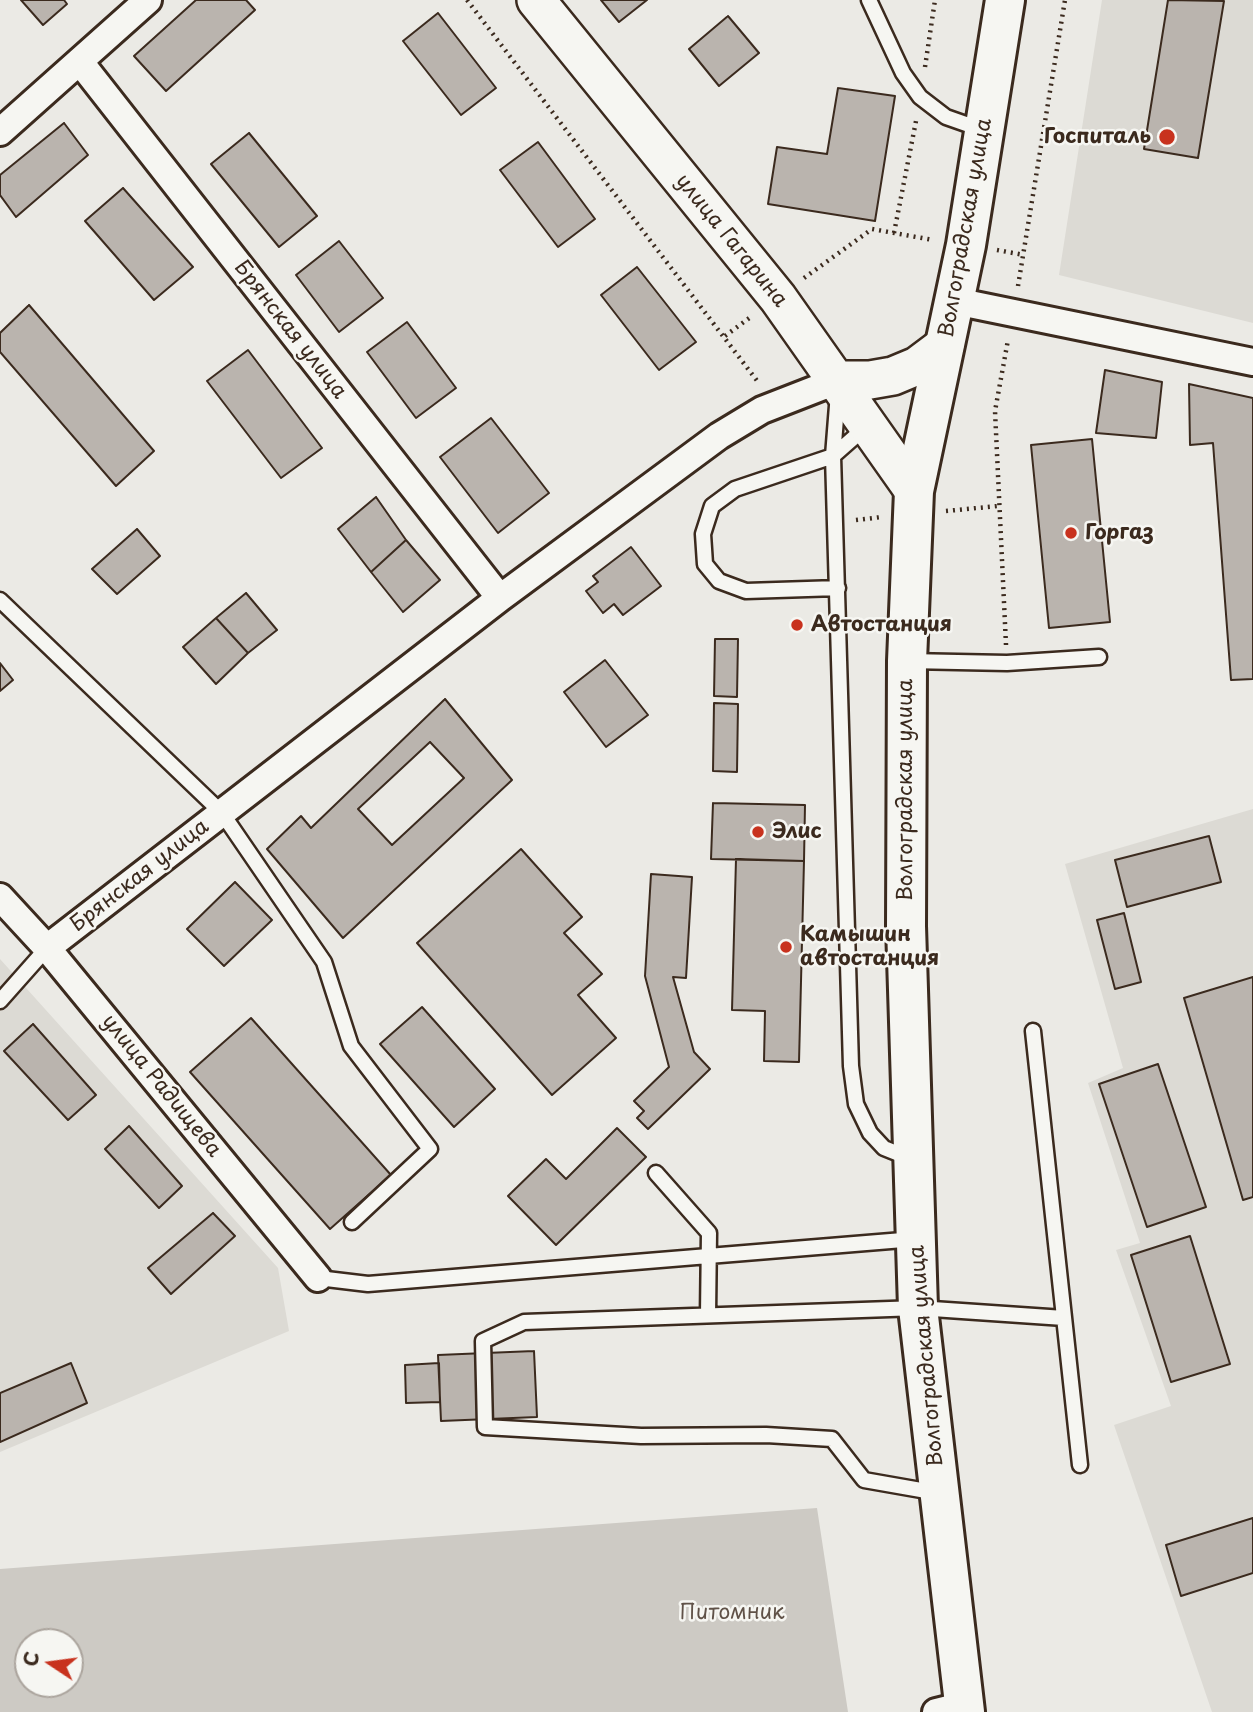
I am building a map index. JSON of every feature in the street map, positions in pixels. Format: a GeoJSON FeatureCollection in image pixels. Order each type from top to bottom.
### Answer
{"type":"FeatureCollection","features":[{"type":"Feature","properties":{"kind":"main road","name":"улица Гагарина"},"geometry":{"type":"LineString","coordinates":[[536,0],[778,298],[839,380],[914,491]]}},
{"type":"Feature","properties":{"kind":"main road","name":"Волгоградская улица"},"geometry":{"type":"LineString","coordinates":[[955,1710],[940,1493],[918,1308],[906,926],[906,661],[914,491],[966,245],[1005,0]]}},
{"type":"Feature","properties":{"kind":"main road"},"geometry":{"type":"LineString","coordinates":[[839,380],[870,380],[893,376],[917,366],[945,345]]}},
{"type":"Feature","properties":{"kind":"street"},"geometry":{"type":"LineString","coordinates":[[0,132],[148,0]]}},
{"type":"Feature","properties":{"kind":"street","name":"Брянская улица"},"geometry":{"type":"LineString","coordinates":[[80,62],[499,598]]}},
{"type":"Feature","properties":{"kind":"street"},"geometry":{"type":"LineString","coordinates":[[955,301],[1253,362]]}},
{"type":"Feature","properties":{"kind":"street","name":"Брянская улица"},"geometry":{"type":"LineString","coordinates":[[47,948],[499,598],[719,436],[762,410],[839,380]]}},
{"type":"Feature","properties":{"kind":"street","name":"улица Радищева"},"geometry":{"type":"LineString","coordinates":[[0,897],[47,948],[318,1278]]}},
{"type":"Feature","properties":{"kind":"lane"},"geometry":{"type":"LineString","coordinates":[[869,0],[902,73],[920,97],[946,117],[985,131]]}},
{"type":"Feature","properties":{"kind":"lane"},"geometry":{"type":"LineString","coordinates":[[839,380],[833,456],[851,1066],[856,1104],[870,1133],[884,1147],[914,1160]]}},
{"type":"Feature","properties":{"kind":"lane"},"geometry":{"type":"LineString","coordinates":[[838,588],[746,590],[719,581],[705,564],[703,534],[712,506],[735,489],[833,456],[869,424]]}},
{"type":"Feature","properties":{"kind":"lane"},"geometry":{"type":"LineString","coordinates":[[0,600],[222,813],[324,962],[351,1046],[430,1149],[352,1222]]}},
{"type":"Feature","properties":{"kind":"lane"},"geometry":{"type":"LineString","coordinates":[[906,661],[1007,663],[1099,657]]}},
{"type":"Feature","properties":{"kind":"lane"},"geometry":{"type":"LineString","coordinates":[[0,1001],[47,948]]}},
{"type":"Feature","properties":{"kind":"lane"},"geometry":{"type":"LineString","coordinates":[[1033,1031],[1080,1465]]}},
{"type":"Feature","properties":{"kind":"lane"},"geometry":{"type":"LineString","coordinates":[[656,1173],[709,1234],[708,1315]]}},
{"type":"Feature","properties":{"kind":"lane"},"geometry":{"type":"LineString","coordinates":[[318,1278],[368,1284],[916,1239]]}},
{"type":"Feature","properties":{"kind":"lane"},"geometry":{"type":"LineString","coordinates":[[940,1493],[864,1480],[832,1439],[766,1435],[641,1436],[485,1427],[483,1341],[524,1322],[918,1308],[1064,1318]]}},
{"type":"Feature","properties":{"kind":"path"},"geometry":{"type":"LineString","coordinates":[[467,0],[758,378],[762,410]]}},
{"type":"Feature","properties":{"kind":"path"},"geometry":{"type":"LineString","coordinates":[[725,336],[872,229],[1024,255]]}},
{"type":"Feature","properties":{"kind":"shaded area","name":"Госпиталь"},"geometry":{"type":"Polygon","coordinates":[[[1102,0],[1253,0],[1253,323],[1059,275],[1102,0]]]}},
{"type":"Feature","properties":{"kind":"shaded area"},"geometry":{"type":"Polygon","coordinates":[[[1253,809],[1253,1712],[1212,1712],[1114,1425],[1171,1406],[1116,1250],[1140,1243],[1088,1083],[1123,1068],[1065,864],[1253,809]]]}},
{"type":"Feature","properties":{"kind":"shaded area"},"geometry":{"type":"Polygon","coordinates":[[[0,959],[278,1268],[289,1331],[0,1452],[0,959]]]}},
{"type":"Feature","properties":{"kind":"green space","name":"Питомник"},"geometry":{"type":"Polygon","coordinates":[[[817,1508],[848,1712],[0,1712],[0,1569],[817,1508]]]}},
{"type":"Feature","properties":{"kind":"building"},"geometry":{"type":"Polygon","coordinates":[[[21,0],[64,0],[67,4],[43,25],[21,0]]]}},
{"type":"Feature","properties":{"kind":"building"},"geometry":{"type":"Polygon","coordinates":[[[196,0],[246,0],[255,10],[166,91],[134,56],[196,0]]]}},
{"type":"Feature","properties":{"kind":"building"},"geometry":{"type":"Polygon","coordinates":[[[601,0],[647,0],[619,22],[601,0]]]}},
{"type":"Feature","properties":{"kind":"building"},"geometry":{"type":"Polygon","coordinates":[[[1168,0],[1224,1],[1198,158],[1144,149],[1168,0]]]}},
{"type":"Feature","properties":{"kind":"building"},"geometry":{"type":"Polygon","coordinates":[[[438,13],[496,88],[461,115],[403,41],[438,13]]]}},
{"type":"Feature","properties":{"kind":"building"},"geometry":{"type":"Polygon","coordinates":[[[728,16],[759,53],[719,86],[689,49],[728,16]]]}},
{"type":"Feature","properties":{"kind":"building"},"geometry":{"type":"Polygon","coordinates":[[[838,88],[895,96],[875,221],[768,204],[777,147],[827,154],[838,88]]]}},
{"type":"Feature","properties":{"kind":"building"},"geometry":{"type":"Polygon","coordinates":[[[64,123],[88,155],[16,217],[0,195],[0,175],[64,123]]]}},
{"type":"Feature","properties":{"kind":"building"},"geometry":{"type":"Polygon","coordinates":[[[249,133],[317,216],[279,247],[211,164],[249,133]]]}},
{"type":"Feature","properties":{"kind":"building"},"geometry":{"type":"Polygon","coordinates":[[[538,142],[595,219],[558,247],[500,170],[538,142]]]}},
{"type":"Feature","properties":{"kind":"building"},"geometry":{"type":"Polygon","coordinates":[[[123,188],[193,267],[154,300],[85,221],[123,188]]]}},
{"type":"Feature","properties":{"kind":"building"},"geometry":{"type":"Polygon","coordinates":[[[339,241],[383,298],[339,332],[296,275],[339,241]]]}},
{"type":"Feature","properties":{"kind":"building"},"geometry":{"type":"Polygon","coordinates":[[[637,267],[696,342],[659,370],[601,295],[637,267]]]}},
{"type":"Feature","properties":{"kind":"building"},"geometry":{"type":"Polygon","coordinates":[[[29,305],[154,451],[116,486],[0,352],[0,333],[29,305]]]}},
{"type":"Feature","properties":{"kind":"building"},"geometry":{"type":"Polygon","coordinates":[[[407,322],[456,388],[416,418],[367,352],[407,322]]]}},
{"type":"Feature","properties":{"kind":"building"},"geometry":{"type":"Polygon","coordinates":[[[248,350],[322,448],[281,478],[207,381],[248,350]]]}},
{"type":"Feature","properties":{"kind":"building"},"geometry":{"type":"Polygon","coordinates":[[[1105,370],[1162,382],[1156,438],[1096,433],[1105,370]]]}},
{"type":"Feature","properties":{"kind":"building"},"geometry":{"type":"Polygon","coordinates":[[[1189,384],[1253,398],[1253,679],[1231,680],[1213,443],[1190,445],[1189,384]]]}},
{"type":"Feature","properties":{"kind":"building"},"geometry":{"type":"Polygon","coordinates":[[[491,418],[549,493],[498,533],[440,457],[491,418]]]}},
{"type":"Feature","properties":{"kind":"building","name":"Горгаз"},"geometry":{"type":"Polygon","coordinates":[[[1092,439],[1110,622],[1049,628],[1031,445],[1092,439]]]}},
{"type":"Feature","properties":{"kind":"building"},"geometry":{"type":"Polygon","coordinates":[[[376,497],[406,540],[371,572],[338,529],[376,497]]]}},
{"type":"Feature","properties":{"kind":"building"},"geometry":{"type":"Polygon","coordinates":[[[137,529],[160,556],[117,594],[92,569],[137,529]]]}},
{"type":"Feature","properties":{"kind":"building"},"geometry":{"type":"Polygon","coordinates":[[[406,540],[440,580],[403,612],[371,572],[406,540]]]}},
{"type":"Feature","properties":{"kind":"building"},"geometry":{"type":"Polygon","coordinates":[[[631,547],[661,586],[623,615],[614,604],[603,613],[586,591],[598,582],[593,576],[631,547]]]}},
{"type":"Feature","properties":{"kind":"building"},"geometry":{"type":"Polygon","coordinates":[[[246,593],[277,630],[248,653],[216,618],[246,593]]]}},
{"type":"Feature","properties":{"kind":"building"},"geometry":{"type":"Polygon","coordinates":[[[216,618],[248,653],[216,684],[183,647],[216,618]]]}},
{"type":"Feature","properties":{"kind":"building"},"geometry":{"type":"Polygon","coordinates":[[[715,639],[738,639],[737,697],[714,696],[715,639]]]}},
{"type":"Feature","properties":{"kind":"building"},"geometry":{"type":"Polygon","coordinates":[[[605,660],[648,715],[606,747],[564,692],[605,660]]]}},
{"type":"Feature","properties":{"kind":"building"},"geometry":{"type":"Polygon","coordinates":[[[0,663],[13,680],[0,691],[0,663]]]}},
{"type":"Feature","properties":{"kind":"building"},"geometry":{"type":"Polygon","coordinates":[[[445,699],[512,780],[343,938],[267,849],[301,816],[311,828],[445,699]]]}},
{"type":"Feature","properties":{"kind":"building"},"geometry":{"type":"Polygon","coordinates":[[[714,703],[738,704],[737,772],[713,771],[714,703]]]}},
{"type":"Feature","properties":{"kind":"building"},"geometry":{"type":"Polygon","coordinates":[[[430,742],[464,778],[392,845],[358,809],[430,742]]]}},
{"type":"Feature","properties":{"kind":"building"},"geometry":{"type":"Polygon","coordinates":[[[713,803],[805,805],[804,861],[711,859],[713,803]]]}},
{"type":"Feature","properties":{"kind":"building"},"geometry":{"type":"Polygon","coordinates":[[[1209,836],[1221,882],[1127,907],[1115,860],[1209,836]]]}},
{"type":"Feature","properties":{"kind":"building"},"geometry":{"type":"Polygon","coordinates":[[[521,849],[582,917],[564,933],[602,974],[578,995],[616,1038],[552,1095],[417,943],[521,849]]]}},
{"type":"Feature","properties":{"kind":"building"},"geometry":{"type":"Polygon","coordinates":[[[736,859],[804,861],[799,1062],[764,1061],[765,1011],[732,1010],[736,859]]]}},
{"type":"Feature","properties":{"kind":"building"},"geometry":{"type":"Polygon","coordinates":[[[651,874],[692,877],[686,978],[673,977],[694,1052],[710,1069],[648,1129],[637,1118],[644,1111],[634,1101],[669,1067],[645,976],[651,874]]]}},
{"type":"Feature","properties":{"kind":"building"},"geometry":{"type":"Polygon","coordinates":[[[235,882],[272,920],[224,966],[187,929],[235,882]]]}},
{"type":"Feature","properties":{"kind":"building"},"geometry":{"type":"Polygon","coordinates":[[[1124,913],[1141,982],[1115,989],[1097,920],[1124,913]]]}},
{"type":"Feature","properties":{"kind":"building"},"geometry":{"type":"Polygon","coordinates":[[[1253,977],[1253,1197],[1243,1200],[1184,998],[1253,977]]]}},
{"type":"Feature","properties":{"kind":"building"},"geometry":{"type":"Polygon","coordinates":[[[422,1007],[495,1089],[454,1127],[380,1044],[422,1007]]]}},
{"type":"Feature","properties":{"kind":"building"},"geometry":{"type":"Polygon","coordinates":[[[251,1018],[391,1175],[330,1229],[190,1072],[251,1018]]]}},
{"type":"Feature","properties":{"kind":"building"},"geometry":{"type":"Polygon","coordinates":[[[33,1024],[96,1095],[68,1120],[4,1051],[33,1024]]]}},
{"type":"Feature","properties":{"kind":"building"},"geometry":{"type":"Polygon","coordinates":[[[1158,1064],[1206,1207],[1147,1227],[1099,1084],[1158,1064]]]}},
{"type":"Feature","properties":{"kind":"building"},"geometry":{"type":"Polygon","coordinates":[[[129,1126],[182,1186],[159,1208],[105,1149],[129,1126]]]}},
{"type":"Feature","properties":{"kind":"building"},"geometry":{"type":"Polygon","coordinates":[[[617,1128],[646,1157],[556,1245],[508,1196],[546,1159],[566,1179],[617,1128]]]}},
{"type":"Feature","properties":{"kind":"building"},"geometry":{"type":"Polygon","coordinates":[[[213,1213],[235,1236],[171,1294],[148,1268],[213,1213]]]}},
{"type":"Feature","properties":{"kind":"building"},"geometry":{"type":"Polygon","coordinates":[[[1190,1236],[1230,1364],[1171,1382],[1131,1255],[1190,1236]]]}},
{"type":"Feature","properties":{"kind":"building"},"geometry":{"type":"Polygon","coordinates":[[[534,1351],[537,1417],[441,1421],[438,1355],[534,1351]]]}},
{"type":"Feature","properties":{"kind":"building"},"geometry":{"type":"Polygon","coordinates":[[[71,1363],[87,1403],[0,1442],[0,1393],[71,1363]]]}},
{"type":"Feature","properties":{"kind":"building"},"geometry":{"type":"Polygon","coordinates":[[[439,1363],[440,1402],[406,1403],[405,1365],[439,1363]]]}},
{"type":"Feature","properties":{"kind":"building"},"geometry":{"type":"Polygon","coordinates":[[[1253,1518],[1253,1573],[1181,1596],[1166,1545],[1253,1518]]]}},
{"type":"Feature","properties":{"kind":"place","name":"Госпиталь"},"geometry":{"type":"Point","coordinates":[1167,137]}},
{"type":"Feature","properties":{"kind":"place","name":"Горгаз"},"geometry":{"type":"Point","coordinates":[1071,533]}},
{"type":"Feature","properties":{"kind":"place","name":"Автостанция"},"geometry":{"type":"Point","coordinates":[797,625]}},
{"type":"Feature","properties":{"kind":"place","name":"Элис"},"geometry":{"type":"Point","coordinates":[758,832]}},
{"type":"Feature","properties":{"kind":"place","name":"Камышин автостанция"},"geometry":{"type":"Point","coordinates":[786,947]}}]}
